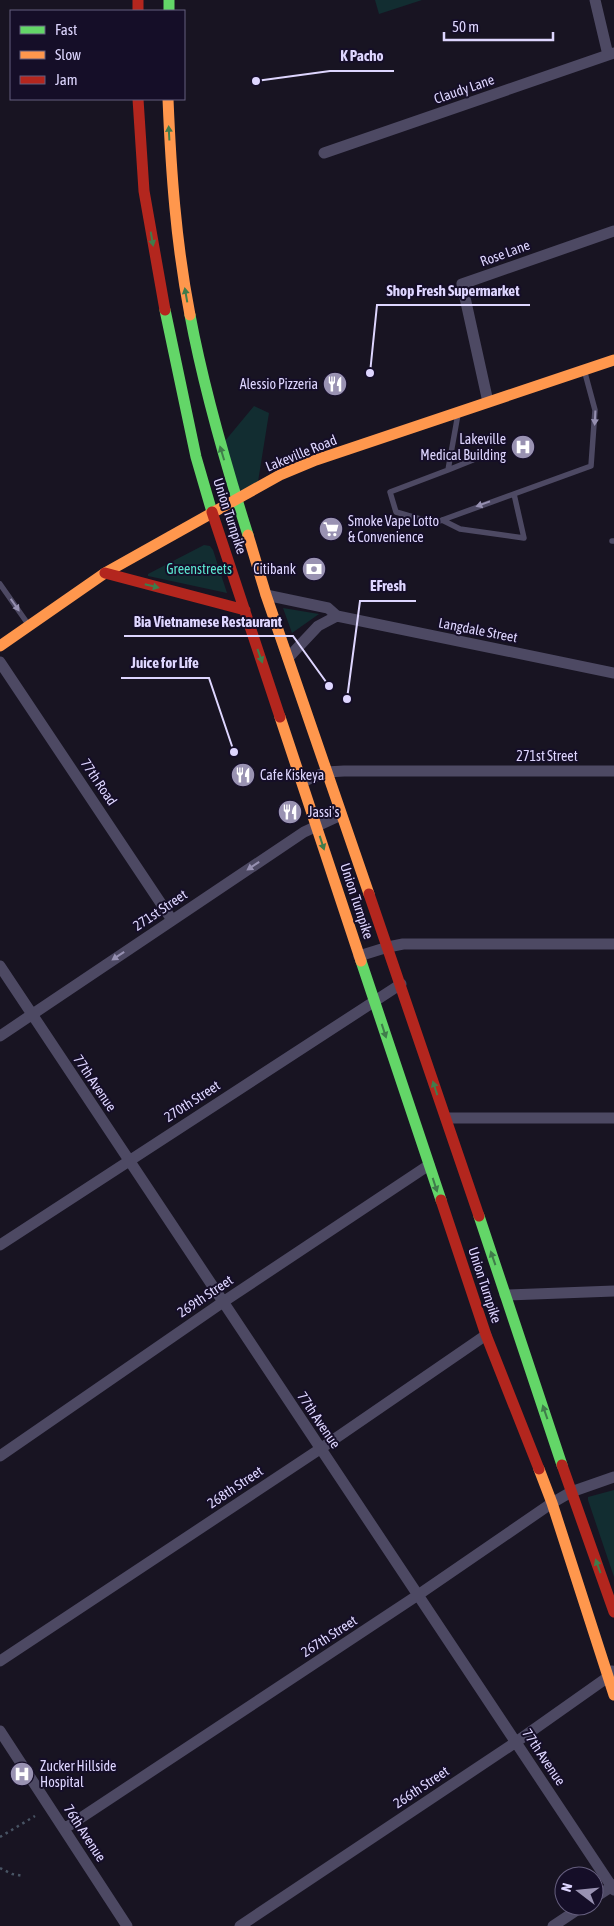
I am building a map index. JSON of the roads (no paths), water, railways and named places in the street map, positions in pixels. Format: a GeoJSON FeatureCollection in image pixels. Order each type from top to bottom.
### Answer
{"type":"FeatureCollection","features":[{"type":"Feature","properties":{"kind":"main road","name":"Union Turnpike"},"geometry":{"type":"LineString","coordinates":[[138,100],[144,191],[157,269],[181,392],[196,457],[212,513],[486,1335],[552,1502],[611,1673],[614,1695]]}},
{"type":"Feature","properties":{"kind":"main road","name":"Union Turnpike"},"geometry":{"type":"LineString","coordinates":[[168,100],[171,171],[180,262],[198,357],[217,435],[266,595],[401,984],[571,1492],[614,1612]]}},
{"type":"Feature","properties":{"kind":"main road","name":"Lakeville Road"},"geometry":{"type":"LineString","coordinates":[[0,646],[105,573],[280,475],[305,464],[614,360]]}},
{"type":"Feature","properties":{"kind":"main road"},"geometry":{"type":"LineString","coordinates":[[105,573],[245,610]]}},
{"type":"Feature","properties":{"kind":"street"},"geometry":{"type":"LineString","coordinates":[[595,0],[611,54]]}},
{"type":"Feature","properties":{"kind":"street","name":"Claudy Lane"},"geometry":{"type":"LineString","coordinates":[[324,153],[611,54]]}},
{"type":"Feature","properties":{"kind":"street","name":"Rose Lane"},"geometry":{"type":"LineString","coordinates":[[488,402],[462,284],[614,231]]}},
{"type":"Feature","properties":{"kind":"street","name":"Langdale Street"},"geometry":{"type":"LineString","coordinates":[[266,595],[328,608],[337,616],[614,672]]}},
{"type":"Feature","properties":{"kind":"street"},"geometry":{"type":"LineString","coordinates":[[288,658],[318,626],[337,616]]}},
{"type":"Feature","properties":{"kind":"street","name":"77th Road"},"geometry":{"type":"LineString","coordinates":[[0,662],[172,920]]}},
{"type":"Feature","properties":{"kind":"street","name":"271st Street"},"geometry":{"type":"LineString","coordinates":[[302,782],[326,772],[614,771]]}},
{"type":"Feature","properties":{"kind":"street","name":"271st Street"},"geometry":{"type":"LineString","coordinates":[[0,1036],[316,825],[341,815]]}},
{"type":"Feature","properties":{"kind":"street"},"geometry":{"type":"LineString","coordinates":[[359,956],[388,947],[409,944],[614,944]]}},
{"type":"Feature","properties":{"kind":"street","name":"77th Avenue"},"geometry":{"type":"LineString","coordinates":[[0,966],[613,1887]]}},
{"type":"Feature","properties":{"kind":"street","name":"270th Street"},"geometry":{"type":"LineString","coordinates":[[0,1245],[401,984]]}},
{"type":"Feature","properties":{"kind":"street"},"geometry":{"type":"LineString","coordinates":[[446,1118],[614,1118]]}},
{"type":"Feature","properties":{"kind":"street","name":"269th Street"},"geometry":{"type":"LineString","coordinates":[[0,1456],[223,1302],[429,1165]]}},
{"type":"Feature","properties":{"kind":"street"},"geometry":{"type":"LineString","coordinates":[[505,1295],[614,1291]]}},
{"type":"Feature","properties":{"kind":"street","name":"268th Street"},"geometry":{"type":"LineString","coordinates":[[0,1661],[486,1335]]}},
{"type":"Feature","properties":{"kind":"street","name":"267th Street"},"geometry":{"type":"LineString","coordinates":[[64,1829],[418,1595],[552,1502],[571,1492],[614,1477]]}},
{"type":"Feature","properties":{"kind":"street","name":"266th Street"},"geometry":{"type":"LineString","coordinates":[[240,1926],[516,1742],[611,1673]]}},
{"type":"Feature","properties":{"kind":"street","name":"76th Avenue"},"geometry":{"type":"LineString","coordinates":[[0,1731],[127,1926]]}},
{"type":"Feature","properties":{"kind":"street"},"geometry":{"type":"LineString","coordinates":[[553,1926],[568,1916]]}},
{"type":"Feature","properties":{"kind":"lane"},"geometry":{"type":"LineString","coordinates":[[473,460],[390,492],[396,512],[434,523],[591,466],[595,410],[584,370]]}},
{"type":"Feature","properties":{"kind":"lane"},"geometry":{"type":"LineString","coordinates":[[448,470],[458,413]]}},
{"type":"Feature","properties":{"kind":"lane"},"geometry":{"type":"LineString","coordinates":[[442,520],[460,529],[524,538],[514,494]]}},
{"type":"Feature","properties":{"kind":"lane"},"geometry":{"type":"LineString","coordinates":[[0,584],[29,626]]}},
{"type":"Feature","properties":{"kind":"place","name":"K Pacho"},"geometry":{"type":"Point","coordinates":[256,81]}},
{"type":"Feature","properties":{"kind":"place","name":"Shop Fresh Supermarket"},"geometry":{"type":"Point","coordinates":[370,373]}},
{"type":"Feature","properties":{"kind":"place","name":"Alessio Pizzeria"},"geometry":{"type":"Point","coordinates":[335,384]}},
{"type":"Feature","properties":{"kind":"place","name":"Lakeville Medical Building"},"geometry":{"type":"Point","coordinates":[523,447]}},
{"type":"Feature","properties":{"kind":"place","name":"Smoke Vape Lotto & Convenience"},"geometry":{"type":"Point","coordinates":[331,529]}},
{"type":"Feature","properties":{"kind":"place","name":"Citibank"},"geometry":{"type":"Point","coordinates":[314,569]}},
{"type":"Feature","properties":{"kind":"place","name":"Bia Vietnamese Restaurant"},"geometry":{"type":"Point","coordinates":[329,686]}},
{"type":"Feature","properties":{"kind":"place","name":"EFresh"},"geometry":{"type":"Point","coordinates":[347,699]}},
{"type":"Feature","properties":{"kind":"place","name":"Juice for Life"},"geometry":{"type":"Point","coordinates":[234,752]}},
{"type":"Feature","properties":{"kind":"place","name":"Cafe Kiskeya"},"geometry":{"type":"Point","coordinates":[243,775]}},
{"type":"Feature","properties":{"kind":"place","name":"Jassi's"},"geometry":{"type":"Point","coordinates":[290,812]}},
{"type":"Feature","properties":{"kind":"place","name":"Zucker Hillside Hospital"},"geometry":{"type":"Point","coordinates":[22,1774]}},
{"type":"Feature","properties":{"kind":"park label","name":"Greenstreets"},"geometry":{"type":"Point","coordinates":[199,569]}}]}
